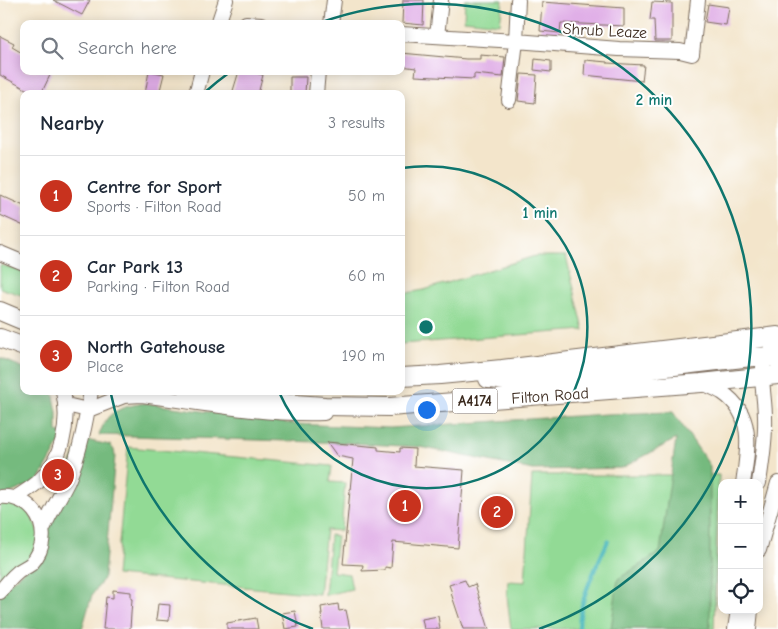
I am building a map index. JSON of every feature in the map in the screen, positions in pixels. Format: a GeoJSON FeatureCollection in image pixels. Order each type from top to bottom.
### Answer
{"type":"FeatureCollection","features":[{"type":"Feature","properties":{"kind":"main road"},"geometry":{"type":"LineString","coordinates":[[0,311],[20,319]]}},
{"type":"Feature","properties":{"kind":"main road","name":"Filton Road"},"geometry":{"type":"LineString","coordinates":[[405,377],[502,369],[778,336]]}},
{"type":"Feature","properties":{"kind":"main road"},"geometry":{"type":"LineString","coordinates":[[0,338],[20,346]]}},
{"type":"Feature","properties":{"kind":"main road"},"geometry":{"type":"LineString","coordinates":[[440,375],[510,381],[580,377],[774,354]]}},
{"type":"Feature","properties":{"kind":"main road","name":"Filton Road"},"geometry":{"type":"LineString","coordinates":[[213,395],[294,404],[389,407],[770,376]]}},
{"type":"Feature","properties":{"kind":"street"},"geometry":{"type":"LineString","coordinates":[[219,20],[226,0]]}},
{"type":"Feature","properties":{"kind":"street"},"geometry":{"type":"LineString","coordinates":[[332,20],[334,0]]}},
{"type":"Feature","properties":{"kind":"street"},"geometry":{"type":"LineString","coordinates":[[437,36],[440,0]]}},
{"type":"Feature","properties":{"kind":"street"},"geometry":{"type":"LineString","coordinates":[[509,100],[516,41],[518,0]]}},
{"type":"Feature","properties":{"kind":"street","name":"Shrub Leaze"},"geometry":{"type":"LineString","coordinates":[[405,34],[618,50],[680,50],[692,54],[698,0]]}},
{"type":"Feature","properties":{"kind":"street"},"geometry":{"type":"LineString","coordinates":[[197,90],[201,75]]}},
{"type":"Feature","properties":{"kind":"street"},"geometry":{"type":"LineString","coordinates":[[316,90],[318,75]]}},
{"type":"Feature","properties":{"kind":"street"},"geometry":{"type":"LineString","coordinates":[[0,253],[20,261]]}},
{"type":"Feature","properties":{"kind":"street"},"geometry":{"type":"LineString","coordinates":[[760,479],[770,376],[763,366],[774,354]]}},
{"type":"Feature","properties":{"kind":"street"},"geometry":{"type":"LineString","coordinates":[[701,383],[718,390],[731,399],[745,422],[748,434],[748,447],[744,479]]}},
{"type":"Feature","properties":{"kind":"street"},"geometry":{"type":"LineString","coordinates":[[43,529],[72,469],[88,410],[90,395]]}},
{"type":"Feature","properties":{"kind":"street"},"geometry":{"type":"LineString","coordinates":[[88,410],[116,398],[133,395],[278,413],[337,413],[389,407]]}},
{"type":"Feature","properties":{"kind":"street"},"geometry":{"type":"LineString","coordinates":[[65,398],[88,410]]}},
{"type":"Feature","properties":{"kind":"street"},"geometry":{"type":"LineString","coordinates":[[15,498],[38,482],[51,467],[56,457],[65,434],[65,398]]}},
{"type":"Feature","properties":{"kind":"street"},"geometry":{"type":"LineString","coordinates":[[763,539],[773,512],[778,483]]}},
{"type":"Feature","properties":{"kind":"street"},"geometry":{"type":"LineString","coordinates":[[0,497],[15,498],[25,502],[34,510],[40,519],[43,529],[43,542],[38,555],[30,565],[10,579],[0,592]]}},
{"type":"Feature","properties":{"kind":"street"},"geometry":{"type":"LineString","coordinates":[[0,574],[19,572]]}},
{"type":"Feature","properties":{"kind":"street"},"geometry":{"type":"LineString","coordinates":[[734,629],[736,614]]}},
{"type":"Feature","properties":{"kind":"street"},"geometry":{"type":"LineString","coordinates":[[749,629],[750,614]]}},
{"type":"Feature","properties":{"kind":"green space"},"geometry":{"type":"Polygon","coordinates":[[[465,0],[503,0],[500,24],[464,20],[465,0]]]}},
{"type":"Feature","properties":{"kind":"green space"},"geometry":{"type":"Polygon","coordinates":[[[535,256],[566,256],[584,330],[405,344],[405,293],[424,290],[535,256]]]}},
{"type":"Feature","properties":{"kind":"green space"},"geometry":{"type":"Polygon","coordinates":[[[0,265],[20,270],[20,295],[0,288],[0,265]]]}},
{"type":"Feature","properties":{"kind":"green space"},"geometry":{"type":"Polygon","coordinates":[[[0,358],[20,366],[20,395],[54,395],[57,412],[57,432],[65,434],[38,482],[0,497],[0,358]]]}},
{"type":"Feature","properties":{"kind":"green space"},"geometry":{"type":"Polygon","coordinates":[[[145,403],[293,424],[390,428],[606,414],[673,412],[710,466],[710,629],[611,629],[618,579],[660,552],[676,439],[622,468],[533,470],[420,447],[99,435],[109,416],[124,408],[145,403]]]}},
{"type":"Feature","properties":{"kind":"green space"},"geometry":{"type":"Polygon","coordinates":[[[81,439],[110,445],[114,450],[115,456],[104,576],[92,595],[82,629],[0,629],[0,592],[30,565],[81,439]]]}},
{"type":"Feature","properties":{"kind":"green space"},"geometry":{"type":"Polygon","coordinates":[[[128,447],[332,466],[330,482],[345,483],[341,531],[326,530],[319,594],[116,575],[128,447]]]}},
{"type":"Feature","properties":{"kind":"green space"},"geometry":{"type":"Polygon","coordinates":[[[532,475],[719,475],[714,629],[511,629],[507,596],[508,581],[525,582],[532,475]]]}},
{"type":"Feature","properties":{"kind":"green space"},"geometry":{"type":"Polygon","coordinates":[[[0,497],[25,503],[43,542],[0,592],[0,497]]]}},
{"type":"Feature","properties":{"kind":"green space"},"geometry":{"type":"Polygon","coordinates":[[[330,535],[337,536],[333,572],[349,574],[352,589],[325,595],[330,535]]]}},
{"type":"Feature","properties":{"kind":"building"},"geometry":{"type":"Polygon","coordinates":[[[53,0],[90,0],[82,15],[53,0]]]}},
{"type":"Feature","properties":{"kind":"building"},"geometry":{"type":"Polygon","coordinates":[[[403,0],[424,0],[423,25],[405,23],[405,20],[402,20],[403,0]]]}},
{"type":"Feature","properties":{"kind":"building"},"geometry":{"type":"Polygon","coordinates":[[[542,2],[624,8],[624,26],[561,23],[560,33],[540,31],[542,2]]]}},
{"type":"Feature","properties":{"kind":"building"},"geometry":{"type":"Polygon","coordinates":[[[652,2],[672,3],[672,41],[655,41],[654,20],[650,20],[652,2]]]}},
{"type":"Feature","properties":{"kind":"building"},"geometry":{"type":"Polygon","coordinates":[[[708,4],[729,7],[726,25],[705,22],[708,4]]]}},
{"type":"Feature","properties":{"kind":"building"},"geometry":{"type":"Polygon","coordinates":[[[0,36],[14,43],[12,47],[20,52],[20,75],[50,75],[43,90],[28,90],[0,75],[0,36]]]}},
{"type":"Feature","properties":{"kind":"building"},"geometry":{"type":"Polygon","coordinates":[[[405,53],[466,59],[480,59],[480,55],[505,57],[503,77],[474,74],[474,79],[415,76],[416,68],[405,67],[405,53]]]}},
{"type":"Feature","properties":{"kind":"building"},"geometry":{"type":"Polygon","coordinates":[[[535,59],[551,61],[551,72],[534,70],[535,59]]]}},
{"type":"Feature","properties":{"kind":"building"},"geometry":{"type":"Polygon","coordinates":[[[585,60],[644,65],[642,81],[584,75],[585,60]]]}},
{"type":"Feature","properties":{"kind":"building"},"geometry":{"type":"Polygon","coordinates":[[[521,74],[537,75],[535,103],[518,101],[521,74]]]}},
{"type":"Feature","properties":{"kind":"building"},"geometry":{"type":"Polygon","coordinates":[[[148,75],[164,75],[160,90],[146,90],[148,75]]]}},
{"type":"Feature","properties":{"kind":"building"},"geometry":{"type":"Polygon","coordinates":[[[238,75],[263,75],[259,90],[233,90],[238,75]]]}},
{"type":"Feature","properties":{"kind":"building"},"geometry":{"type":"Polygon","coordinates":[[[290,77],[306,77],[305,90],[290,90],[290,77]]]}},
{"type":"Feature","properties":{"kind":"building"},"geometry":{"type":"Polygon","coordinates":[[[0,195],[20,204],[20,224],[0,215],[0,195]]]}},
{"type":"Feature","properties":{"kind":"building"},"geometry":{"type":"Polygon","coordinates":[[[327,442],[378,447],[378,450],[400,452],[400,448],[415,449],[414,466],[464,470],[458,548],[393,542],[391,568],[385,567],[385,570],[362,571],[363,565],[343,564],[353,459],[337,456],[327,442]]]}},
{"type":"Feature","properties":{"kind":"building"},"geometry":{"type":"Polygon","coordinates":[[[465,580],[468,587],[475,584],[489,629],[463,629],[449,585],[465,580]]]}},
{"type":"Feature","properties":{"kind":"building"},"geometry":{"type":"Polygon","coordinates":[[[113,590],[131,592],[130,629],[103,629],[106,597],[113,598],[113,590]]]}},
{"type":"Feature","properties":{"kind":"building"},"geometry":{"type":"Polygon","coordinates":[[[158,604],[170,605],[169,621],[156,620],[158,604]]]}},
{"type":"Feature","properties":{"kind":"building"},"geometry":{"type":"Polygon","coordinates":[[[338,604],[339,611],[346,610],[350,629],[323,629],[321,607],[338,604]]]}},
{"type":"Feature","properties":{"kind":"building"},"geometry":{"type":"Polygon","coordinates":[[[295,611],[298,627],[285,629],[282,613],[295,611]]]}},
{"type":"Feature","properties":{"kind":"building"},"geometry":{"type":"Polygon","coordinates":[[[438,616],[440,629],[424,629],[422,619],[438,616]]]}},
{"type":"Feature","properties":{"kind":"building"},"geometry":{"type":"Polygon","coordinates":[[[256,618],[258,629],[227,629],[227,623],[256,618]]]}},
{"type":"Feature","properties":{"kind":"waterway"},"geometry":{"type":"LineString","coordinates":[[579,629],[585,595],[608,541]]}},
{"type":"Feature","properties":{"kind":"place","name":"North Gatehouse"},"geometry":{"type":"Point","coordinates":[58,475]}},
{"type":"Feature","properties":{"kind":"place","name":"Centre for Sport"},"geometry":{"type":"Point","coordinates":[405,506]}},
{"type":"Feature","properties":{"kind":"place","name":"Car Park 13"},"geometry":{"type":"Point","coordinates":[497,512]}}]}
